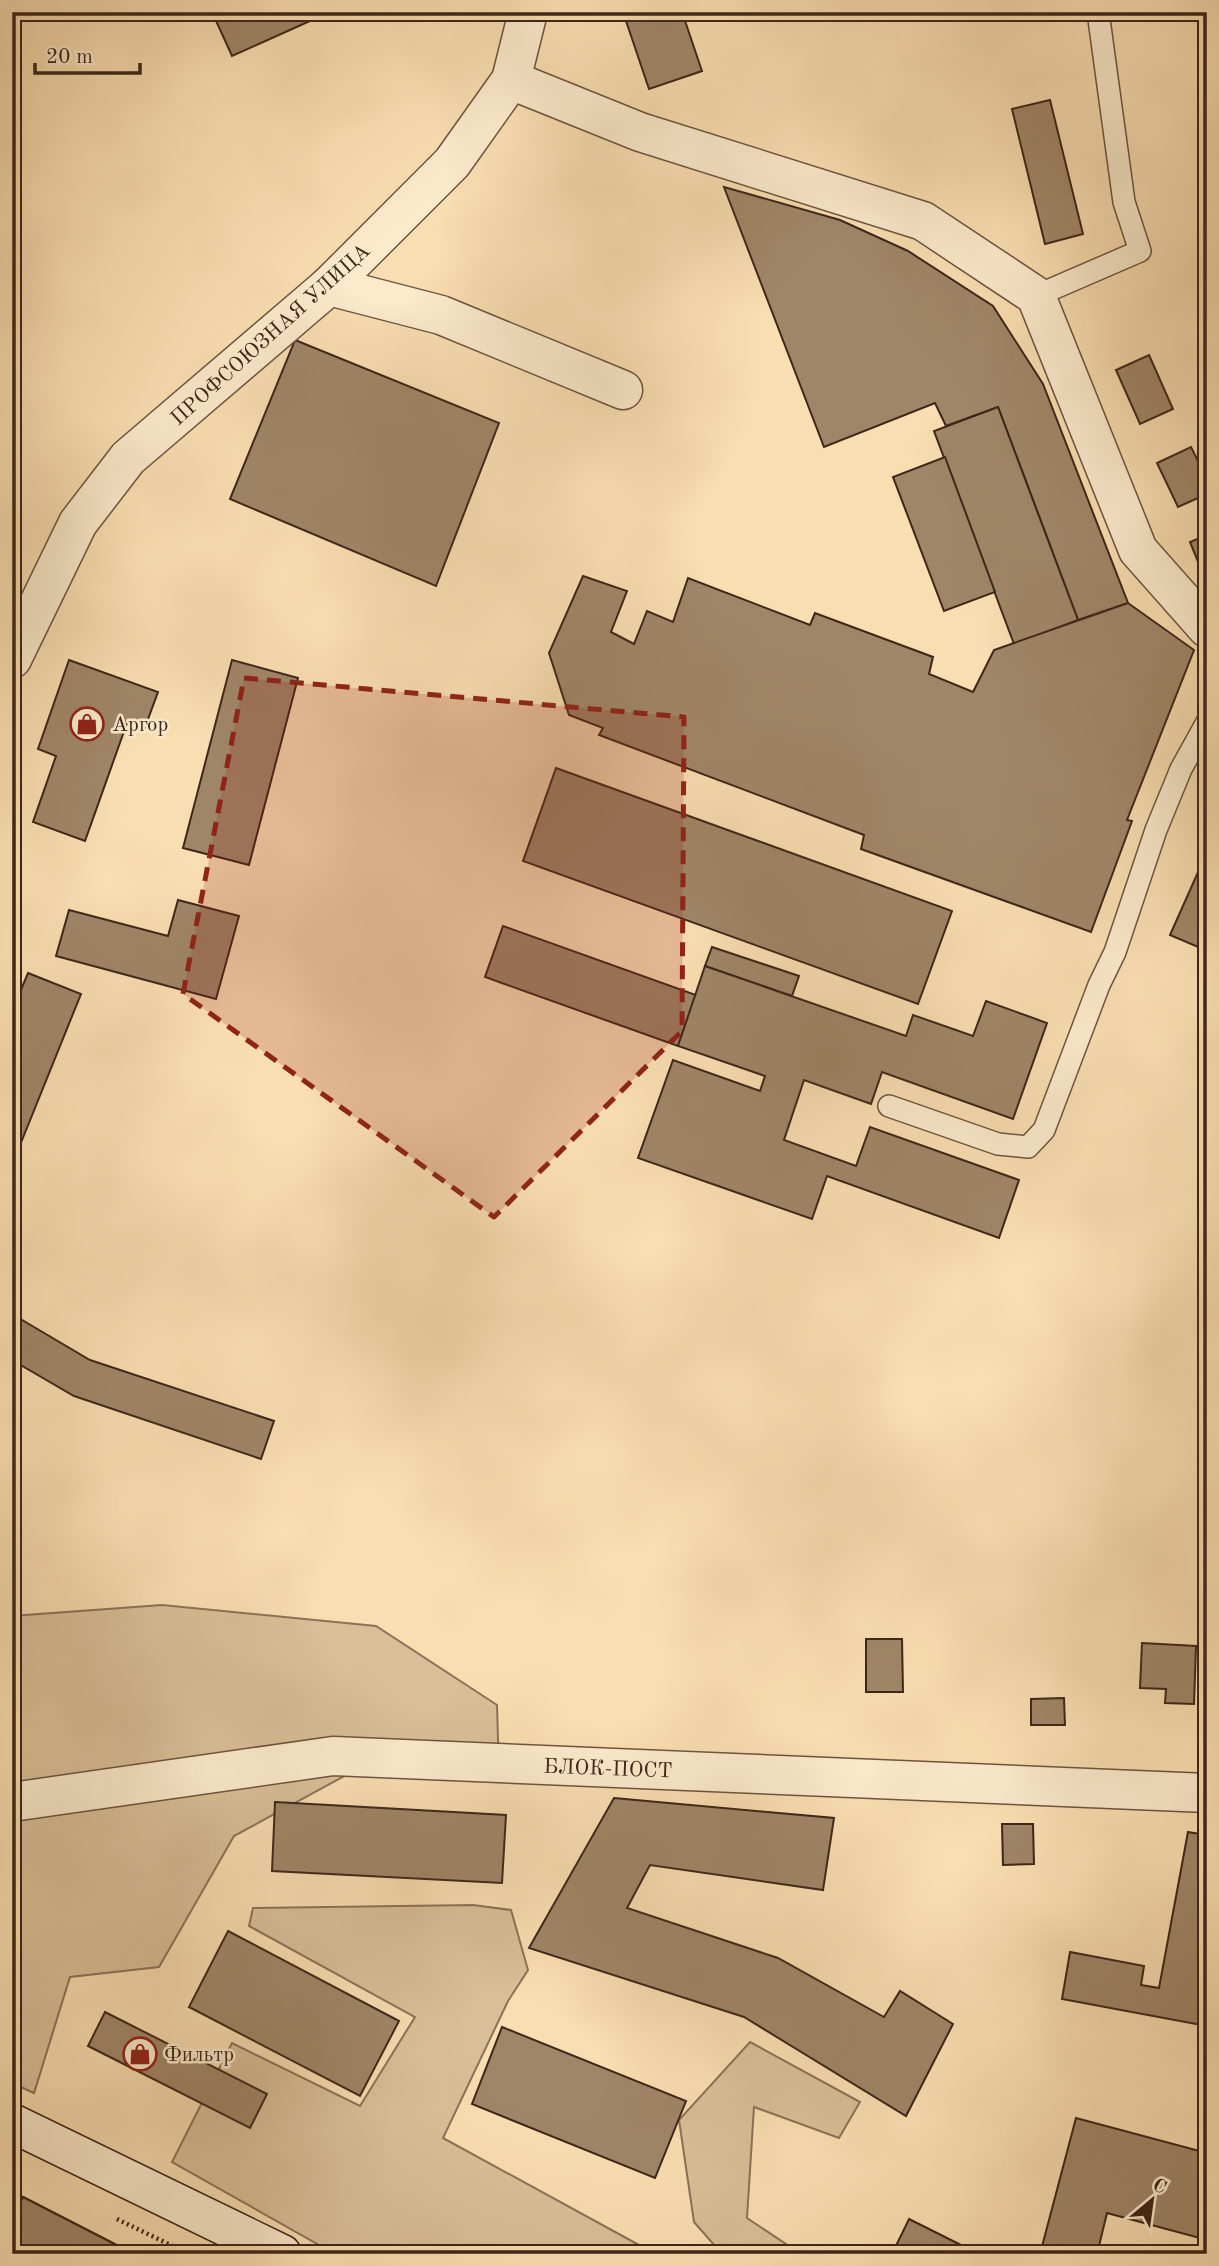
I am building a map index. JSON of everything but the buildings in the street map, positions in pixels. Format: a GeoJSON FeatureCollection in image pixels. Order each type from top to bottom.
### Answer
{"type":"FeatureCollection","features":[{"type":"Feature","properties":{"kind":"street","name":"ПРОФСОЮЗНАЯ УЛИЦА"},"geometry":{"type":"LineString","coordinates":[[12,659],[78,523],[128,458],[329,286],[452,163],[511,80],[528,12]]}},
{"type":"Feature","properties":{"kind":"street"},"geometry":{"type":"LineString","coordinates":[[511,80],[639,132],[923,221],[1036,296],[1138,550],[1207,628]]}},
{"type":"Feature","properties":{"kind":"street"},"geometry":{"type":"LineString","coordinates":[[329,286],[441,315],[623,390]]}},
{"type":"Feature","properties":{"kind":"street","name":"БЛОК-ПОСТ"},"geometry":{"type":"LineString","coordinates":[[12,1802],[333,1756],[1207,1793]]}},
{"type":"Feature","properties":{"kind":"street"},"geometry":{"type":"LineString","coordinates":[[12,2123],[282,2254]]}},
{"type":"Feature","properties":{"kind":"lane"},"geometry":{"type":"LineString","coordinates":[[1036,296],[1140,251],[1124,202],[1098,12]]}},
{"type":"Feature","properties":{"kind":"lane"},"geometry":{"type":"LineString","coordinates":[[889,1106],[998,1144],[1028,1147],[1044,1129],[1099,985],[1115,952],[1156,830],[1181,769],[1207,722]]}},
{"type":"Feature","properties":{"kind":"highlighted area"},"geometry":{"type":"Polygon","coordinates":[[[244,678],[684,717],[682,1031],[494,1217],[183,994],[244,678]]]}},
{"type":"Feature","properties":{"kind":"shaded area"},"geometry":{"type":"Polygon","coordinates":[[[162,1605],[376,1626],[497,1705],[499,1773],[350,1773],[234,1836],[159,1967],[70,1977],[34,2093],[12,2083],[12,1616],[162,1605]]]}},
{"type":"Feature","properties":{"kind":"shaded area"},"geometry":{"type":"Polygon","coordinates":[[[473,1905],[511,1910],[528,1970],[508,2001],[443,2138],[639,2245],[634,2254],[335,2254],[172,2162],[232,2043],[360,2106],[415,2017],[249,1926],[253,1908],[473,1905]]]}},
{"type":"Feature","properties":{"kind":"shaded area"},"geometry":{"type":"Polygon","coordinates":[[[750,2042],[860,2102],[839,2138],[754,2107],[747,2218],[801,2254],[722,2254],[694,2222],[679,2120],[750,2042]]]}},
{"type":"Feature","properties":{"kind":"place","name":"Аргор"},"geometry":{"type":"Point","coordinates":[87,724]}},
{"type":"Feature","properties":{"kind":"place","name":"Фильтр"},"geometry":{"type":"Point","coordinates":[140,2054]}}]}
